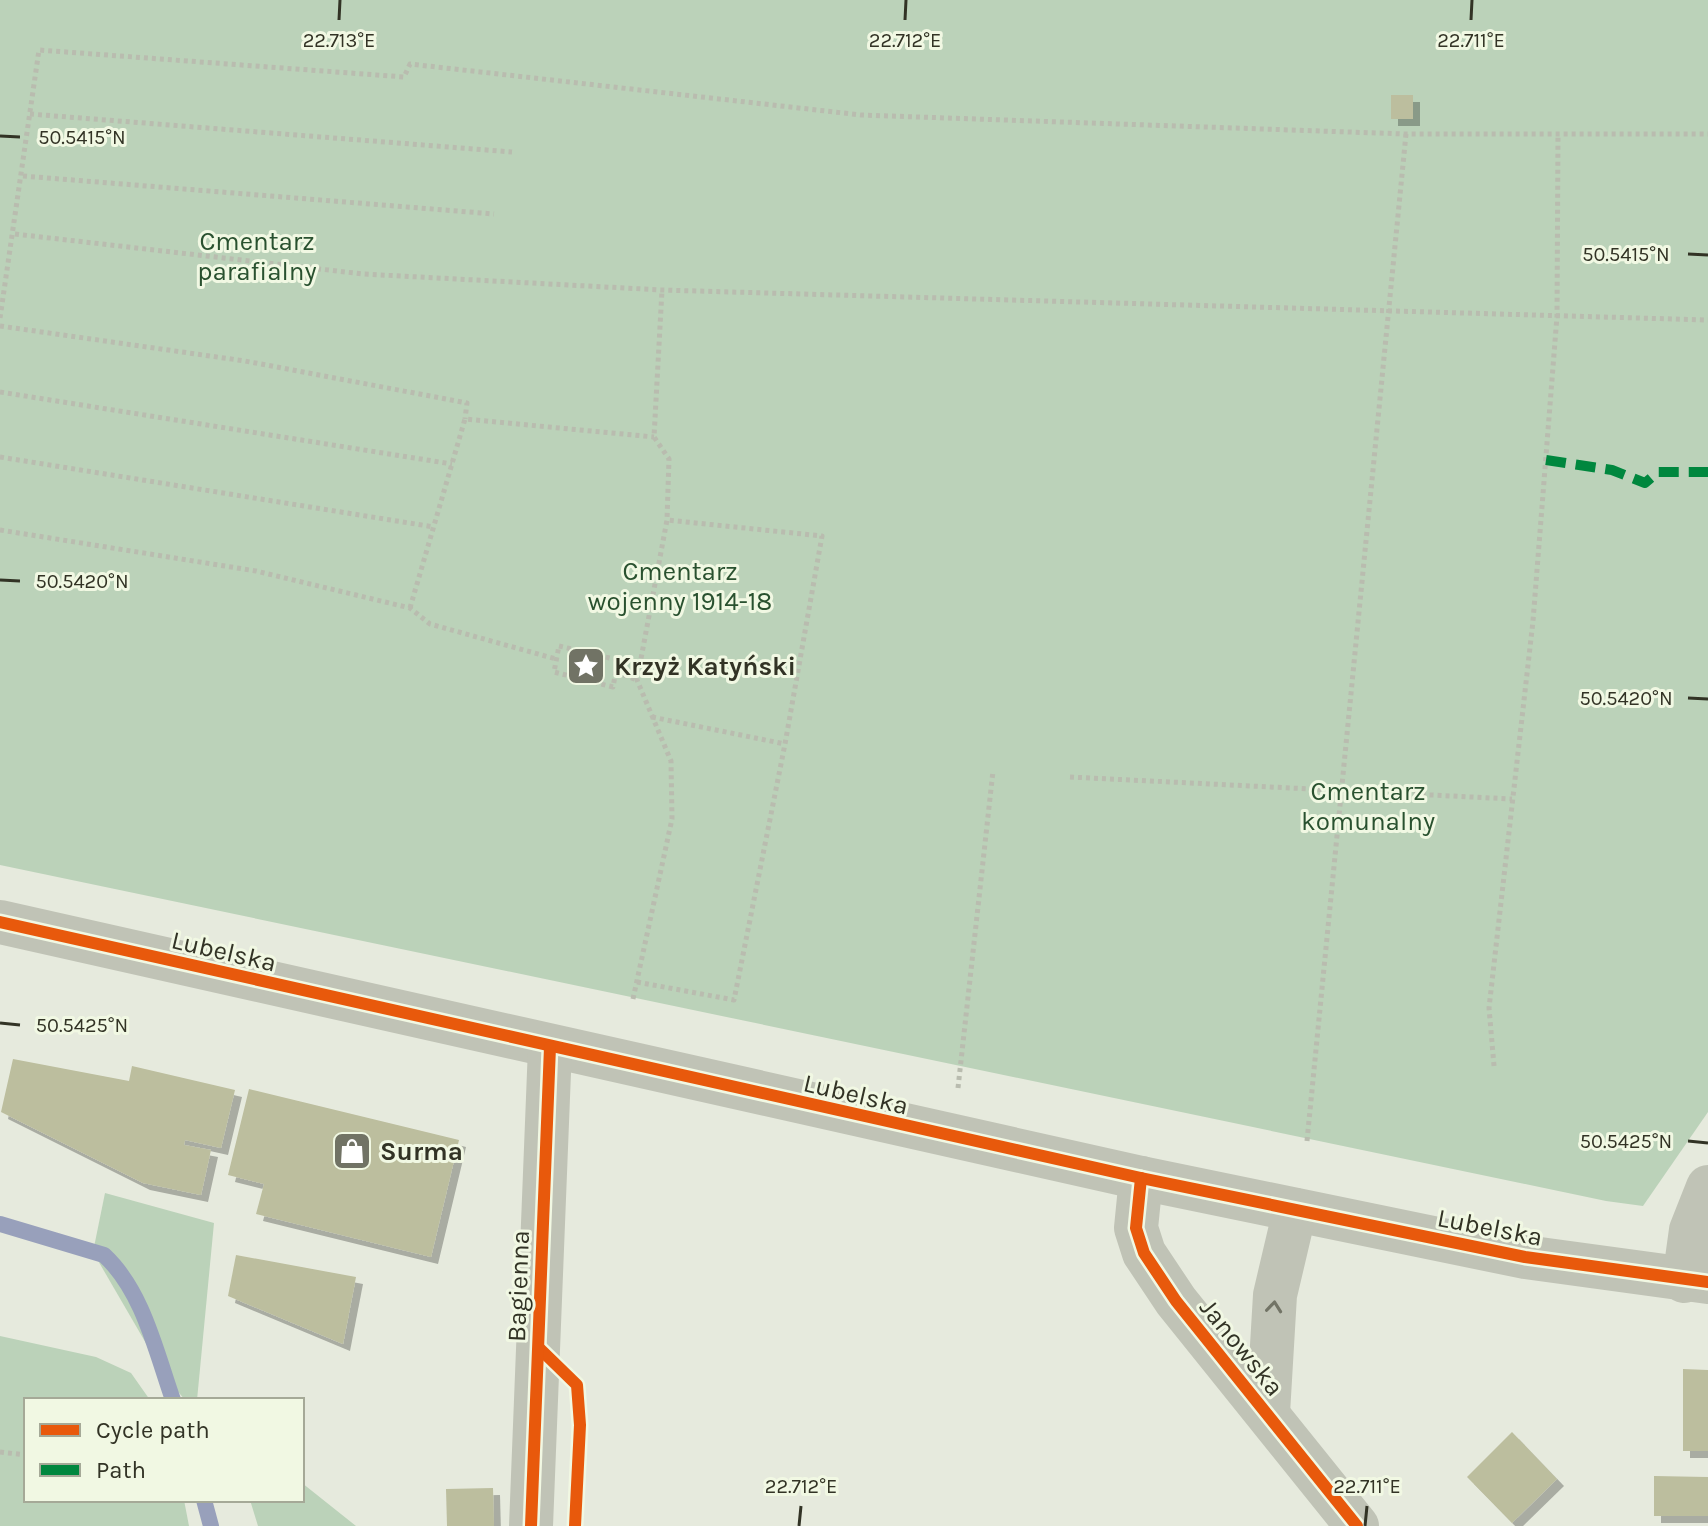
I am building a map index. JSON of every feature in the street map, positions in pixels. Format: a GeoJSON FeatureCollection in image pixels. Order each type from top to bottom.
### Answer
{"type":"FeatureCollection","features":[{"type":"Feature","properties":{"kind":"street","name":"Lubelska"},"geometry":{"type":"LineString","coordinates":[[0,922],[1141,1178],[1525,1257],[1696,1281]]}},
{"type":"Feature","properties":{"kind":"street","name":"Bagienna"},"geometry":{"type":"LineString","coordinates":[[531,1526],[550,1047]]}},
{"type":"Feature","properties":{"kind":"street","name":"Janowska"},"geometry":{"type":"LineString","coordinates":[[1141,1178],[1136,1228],[1144,1253],[1176,1301],[1357,1526]]}},
{"type":"Feature","properties":{"kind":"street"},"geometry":{"type":"LineString","coordinates":[[1696,1281],[1691,1230],[1708,1187]]}},
{"type":"Feature","properties":{"kind":"street","name":"Janowska"},"geometry":{"type":"LineString","coordinates":[[1268,1413],[1275,1295],[1295,1210]]}},
{"type":"Feature","properties":{"kind":"path"},"geometry":{"type":"LineString","coordinates":[[0,318],[15,234],[39,50],[404,77],[410,64],[861,115],[1406,134],[1708,134]]}},
{"type":"Feature","properties":{"kind":"path"},"geometry":{"type":"LineString","coordinates":[[30,114],[512,152]]}},
{"type":"Feature","properties":{"kind":"path"},"geometry":{"type":"LineString","coordinates":[[1307,1141],[1406,134]]}},
{"type":"Feature","properties":{"kind":"path"},"geometry":{"type":"LineString","coordinates":[[1494,1066],[1489,1008],[1533,621],[1557,316],[1558,134]]}},
{"type":"Feature","properties":{"kind":"path"},"geometry":{"type":"LineString","coordinates":[[23,176],[494,214]]}},
{"type":"Feature","properties":{"kind":"path"},"geometry":{"type":"LineString","coordinates":[[15,234],[363,274],[662,290],[1708,320]]}},
{"type":"Feature","properties":{"kind":"path"},"geometry":{"type":"LineString","coordinates":[[633,999],[672,819],[671,761],[637,680],[667,520],[669,459],[654,437],[662,290]]}},
{"type":"Feature","properties":{"kind":"path"},"geometry":{"type":"LineString","coordinates":[[0,326],[245,361],[467,403],[410,608]]}},
{"type":"Feature","properties":{"kind":"path"},"geometry":{"type":"LineString","coordinates":[[0,392],[452,464]]}},
{"type":"Feature","properties":{"kind":"path"},"geometry":{"type":"LineString","coordinates":[[465,419],[654,437]]}},
{"type":"Feature","properties":{"kind":"path"},"geometry":{"type":"LineString","coordinates":[[0,457],[434,527]]}},
{"type":"Feature","properties":{"kind":"path"},"geometry":{"type":"LineString","coordinates":[[637,982],[734,1000],[785,744],[822,536],[667,520]]}},
{"type":"Feature","properties":{"kind":"path"},"geometry":{"type":"LineString","coordinates":[[0,530],[256,571],[410,608],[430,624],[556,659]]}},
{"type":"Feature","properties":{"kind":"path"},"geometry":{"type":"LineString","coordinates":[[559,646],[618,660],[616,672],[613,687],[554,672],[559,646]]}},
{"type":"Feature","properties":{"kind":"path"},"geometry":{"type":"LineString","coordinates":[[616,672],[637,680]]}},
{"type":"Feature","properties":{"kind":"path"},"geometry":{"type":"LineString","coordinates":[[652,717],[785,744]]}},
{"type":"Feature","properties":{"kind":"path"},"geometry":{"type":"LineString","coordinates":[[962,1069],[993,771]]}},
{"type":"Feature","properties":{"kind":"path"},"geometry":{"type":"LineString","coordinates":[[1070,777],[1342,793],[1512,799]]}},
{"type":"Feature","properties":{"kind":"path"},"geometry":{"type":"LineString","coordinates":[[0,1452],[24,1455]]}},
{"type":"Feature","properties":{"kind":"green space"},"geometry":{"type":"Polygon","coordinates":[[[0,0],[1708,0],[1708,1112],[1643,1206],[1606,1201],[0,865],[0,0]]]}},
{"type":"Feature","properties":{"kind":"green space"},"geometry":{"type":"Polygon","coordinates":[[[105,1193],[214,1223],[197,1398],[183,1398],[165,1376],[93,1252],[105,1193]]]}},
{"type":"Feature","properties":{"kind":"green space"},"geometry":{"type":"Polygon","coordinates":[[[0,1336],[96,1357],[131,1373],[149,1398],[24,1398],[24,1502],[184,1502],[189,1526],[0,1526],[0,1336]]]}},
{"type":"Feature","properties":{"kind":"green space"},"geometry":{"type":"Polygon","coordinates":[[[304,1485],[356,1526],[258,1526],[251,1502],[304,1502],[304,1485]]]}},
{"type":"Feature","properties":{"kind":"building"},"geometry":{"type":"Polygon","coordinates":[[[1391,95],[1413,95],[1413,119],[1391,119],[1391,95]]]}},
{"type":"Feature","properties":{"kind":"building"},"geometry":{"type":"Polygon","coordinates":[[[13,1059],[129,1081],[132,1066],[235,1090],[221,1148],[185,1140],[184,1145],[211,1150],[201,1195],[143,1183],[1,1112],[13,1059]]]}},
{"type":"Feature","properties":{"kind":"building"},"geometry":{"type":"Polygon","coordinates":[[[249,1089],[459,1140],[431,1257],[256,1214],[264,1184],[228,1175],[249,1089]]]}},
{"type":"Feature","properties":{"kind":"building"},"geometry":{"type":"Polygon","coordinates":[[[236,1255],[356,1277],[343,1344],[228,1296],[236,1255]]]}},
{"type":"Feature","properties":{"kind":"building"},"geometry":{"type":"Polygon","coordinates":[[[1683,1369],[1708,1370],[1708,1451],[1683,1451],[1683,1369]]]}},
{"type":"Feature","properties":{"kind":"building"},"geometry":{"type":"Polygon","coordinates":[[[1512,1432],[1557,1479],[1512,1523],[1467,1477],[1512,1432]]]}},
{"type":"Feature","properties":{"kind":"building"},"geometry":{"type":"Polygon","coordinates":[[[1654,1476],[1708,1477],[1708,1516],[1654,1516],[1654,1476]]]}},
{"type":"Feature","properties":{"kind":"building"},"geometry":{"type":"Polygon","coordinates":[[[493,1488],[494,1526],[447,1526],[446,1489],[493,1488]]]}},
{"type":"Feature","properties":{"kind":"waterway"},"geometry":{"type":"LineString","coordinates":[[0,1224],[104,1255],[129,1286],[138,1304],[172,1398]]}},
{"type":"Feature","properties":{"kind":"waterway"},"geometry":{"type":"LineString","coordinates":[[205,1502],[211,1526]]}},
{"type":"Feature","properties":{"kind":"marked path"},"geometry":{"type":"LineString","coordinates":[[1546,460],[1612,470],[1645,483],[1658,472],[1708,472]]}},
{"type":"Feature","properties":{"kind":"cycle path"},"geometry":{"type":"LineString","coordinates":[[0,922],[1141,1178],[1525,1257],[1708,1282]]}},
{"type":"Feature","properties":{"kind":"cycle path"},"geometry":{"type":"LineString","coordinates":[[531,1526],[550,1047]]}},
{"type":"Feature","properties":{"kind":"cycle path"},"geometry":{"type":"LineString","coordinates":[[1141,1178],[1136,1228],[1144,1253],[1176,1301],[1357,1526]]}},
{"type":"Feature","properties":{"kind":"cycle path"},"geometry":{"type":"LineString","coordinates":[[539,1348],[577,1385],[580,1425],[575,1526]]}},
{"type":"Feature","properties":{"kind":"place","name":"Krzyż Katyński"},"geometry":{"type":"Point","coordinates":[586,666]}},
{"type":"Feature","properties":{"kind":"place","name":"Surma"},"geometry":{"type":"Point","coordinates":[352,1151]}},
{"type":"Feature","properties":{"kind":"park label","name":"Cmentarz parafialny"},"geometry":{"type":"Point","coordinates":[257,256]}},
{"type":"Feature","properties":{"kind":"park label","name":"Cmentarz wojenny 1914-18"},"geometry":{"type":"Point","coordinates":[680,586]}},
{"type":"Feature","properties":{"kind":"park label","name":"Cmentarz komunalny"},"geometry":{"type":"Point","coordinates":[1368,806]}}]}
